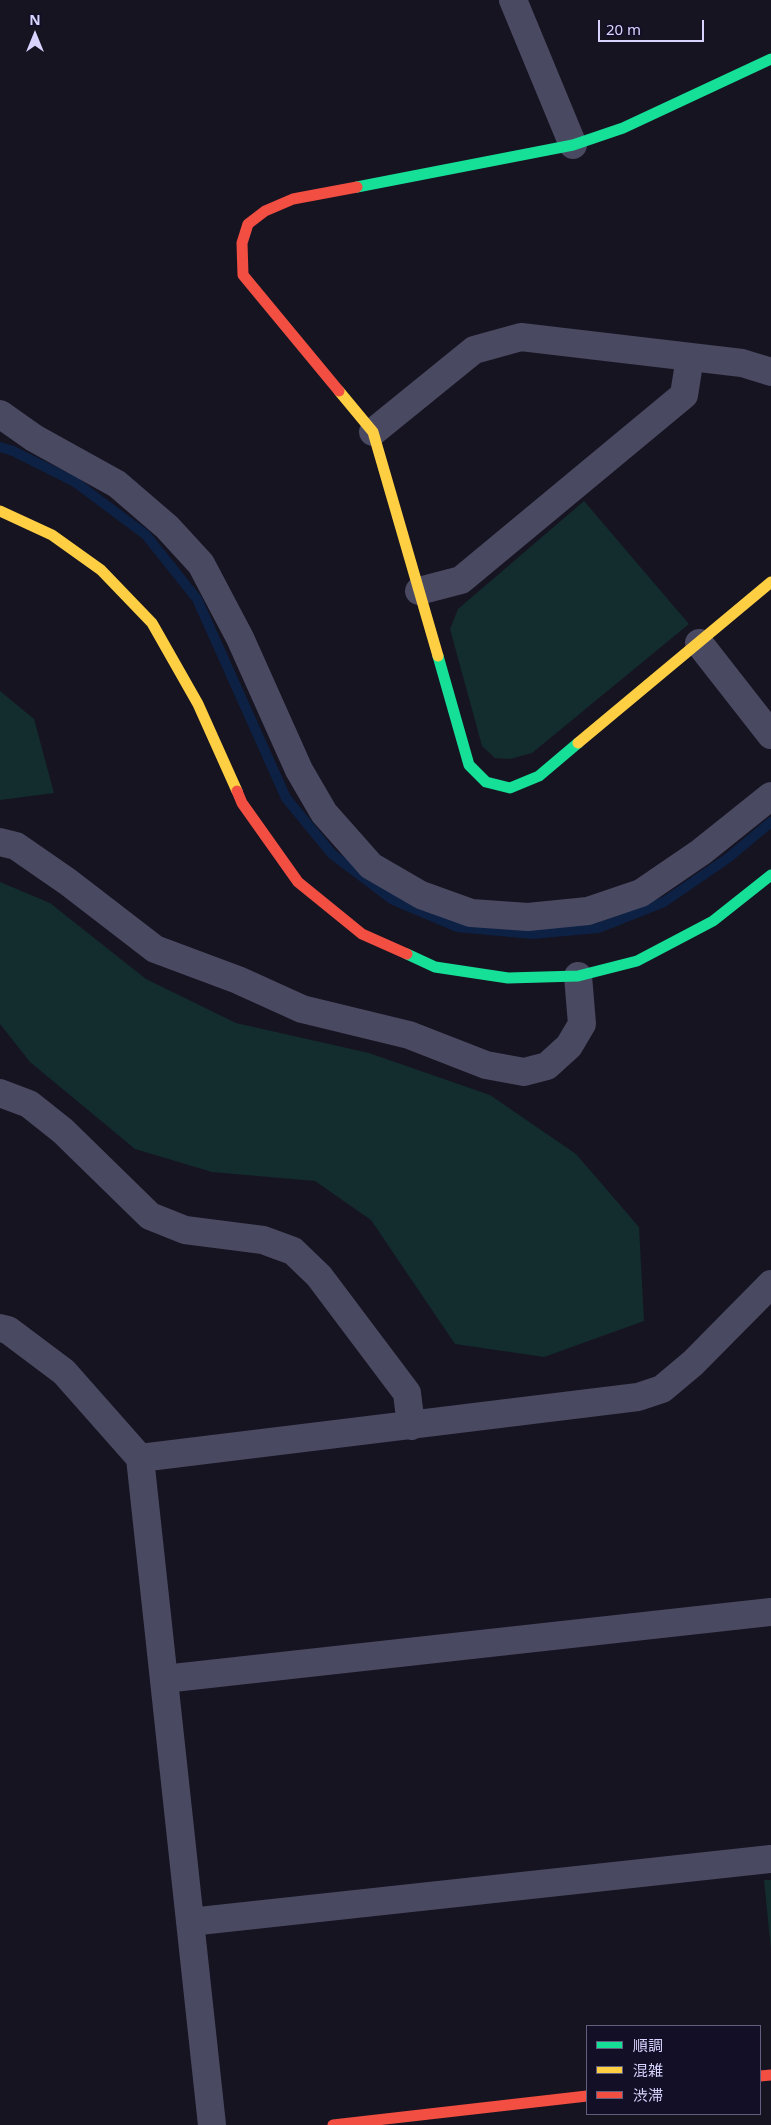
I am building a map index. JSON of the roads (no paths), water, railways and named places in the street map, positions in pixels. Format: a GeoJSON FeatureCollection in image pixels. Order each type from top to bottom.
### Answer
{"type":"FeatureCollection","features":[{"type":"Feature","properties":{"kind":"street"},"geometry":{"type":"LineString","coordinates":[[513,0],[573,145]]}},
{"type":"Feature","properties":{"kind":"street"},"geometry":{"type":"LineString","coordinates":[[771,59],[623,128],[573,145],[293,199],[263,212],[246,225],[240,249],[243,274],[373,432],[469,765],[486,782],[510,788],[539,776],[771,582]]}},
{"type":"Feature","properties":{"kind":"street"},"geometry":{"type":"LineString","coordinates":[[373,432],[474,350],[521,337],[742,363],[771,372]]}},
{"type":"Feature","properties":{"kind":"street"},"geometry":{"type":"LineString","coordinates":[[419,591],[461,580],[684,395],[690,357]]}},
{"type":"Feature","properties":{"kind":"street"},"geometry":{"type":"LineString","coordinates":[[0,414],[34,438],[117,484],[167,527],[201,564],[240,638],[299,770],[324,813],[371,866],[422,895],[471,913],[528,917],[588,911],[641,893],[701,852],[771,796]]}},
{"type":"Feature","properties":{"kind":"street"},"geometry":{"type":"LineString","coordinates":[[0,511],[52,535],[101,570],[152,623],[198,704],[242,803],[298,882],[362,934],[435,967],[508,978],[578,976],[637,961],[713,921],[771,876]]}},
{"type":"Feature","properties":{"kind":"street"},"geometry":{"type":"LineString","coordinates":[[699,643],[771,735]]}},
{"type":"Feature","properties":{"kind":"street"},"geometry":{"type":"LineString","coordinates":[[0,842],[16,846],[68,882],[155,949],[238,980],[302,1009],[409,1035],[486,1065],[524,1072],[547,1066],[564,1051],[582,1024],[578,976]]}},
{"type":"Feature","properties":{"kind":"street"},"geometry":{"type":"LineString","coordinates":[[0,1094],[29,1104],[63,1131],[150,1216],[185,1230],[263,1240],[293,1251],[320,1276],[407,1393],[411,1426]]}},
{"type":"Feature","properties":{"kind":"street"},"geometry":{"type":"LineString","coordinates":[[140,1458],[638,1397],[662,1389],[693,1363],[771,1284]]}},
{"type":"Feature","properties":{"kind":"street"},"geometry":{"type":"LineString","coordinates":[[0,1328],[8,1330],[64,1372],[140,1458],[212,2125]]}},
{"type":"Feature","properties":{"kind":"street"},"geometry":{"type":"LineString","coordinates":[[164,1679],[771,1612]]}},
{"type":"Feature","properties":{"kind":"street"},"geometry":{"type":"LineString","coordinates":[[190,1922],[771,1859]]}},
{"type":"Feature","properties":{"kind":"street"},"geometry":{"type":"LineString","coordinates":[[333,2125],[586,2096]]}},
{"type":"Feature","properties":{"kind":"waterway"},"geometry":{"type":"LineString","coordinates":[[0,447],[13,451],[75,482],[146,535],[197,599],[286,798],[332,854],[393,900],[457,927],[532,934],[598,928],[664,902],[728,858],[771,822]]}}]}
